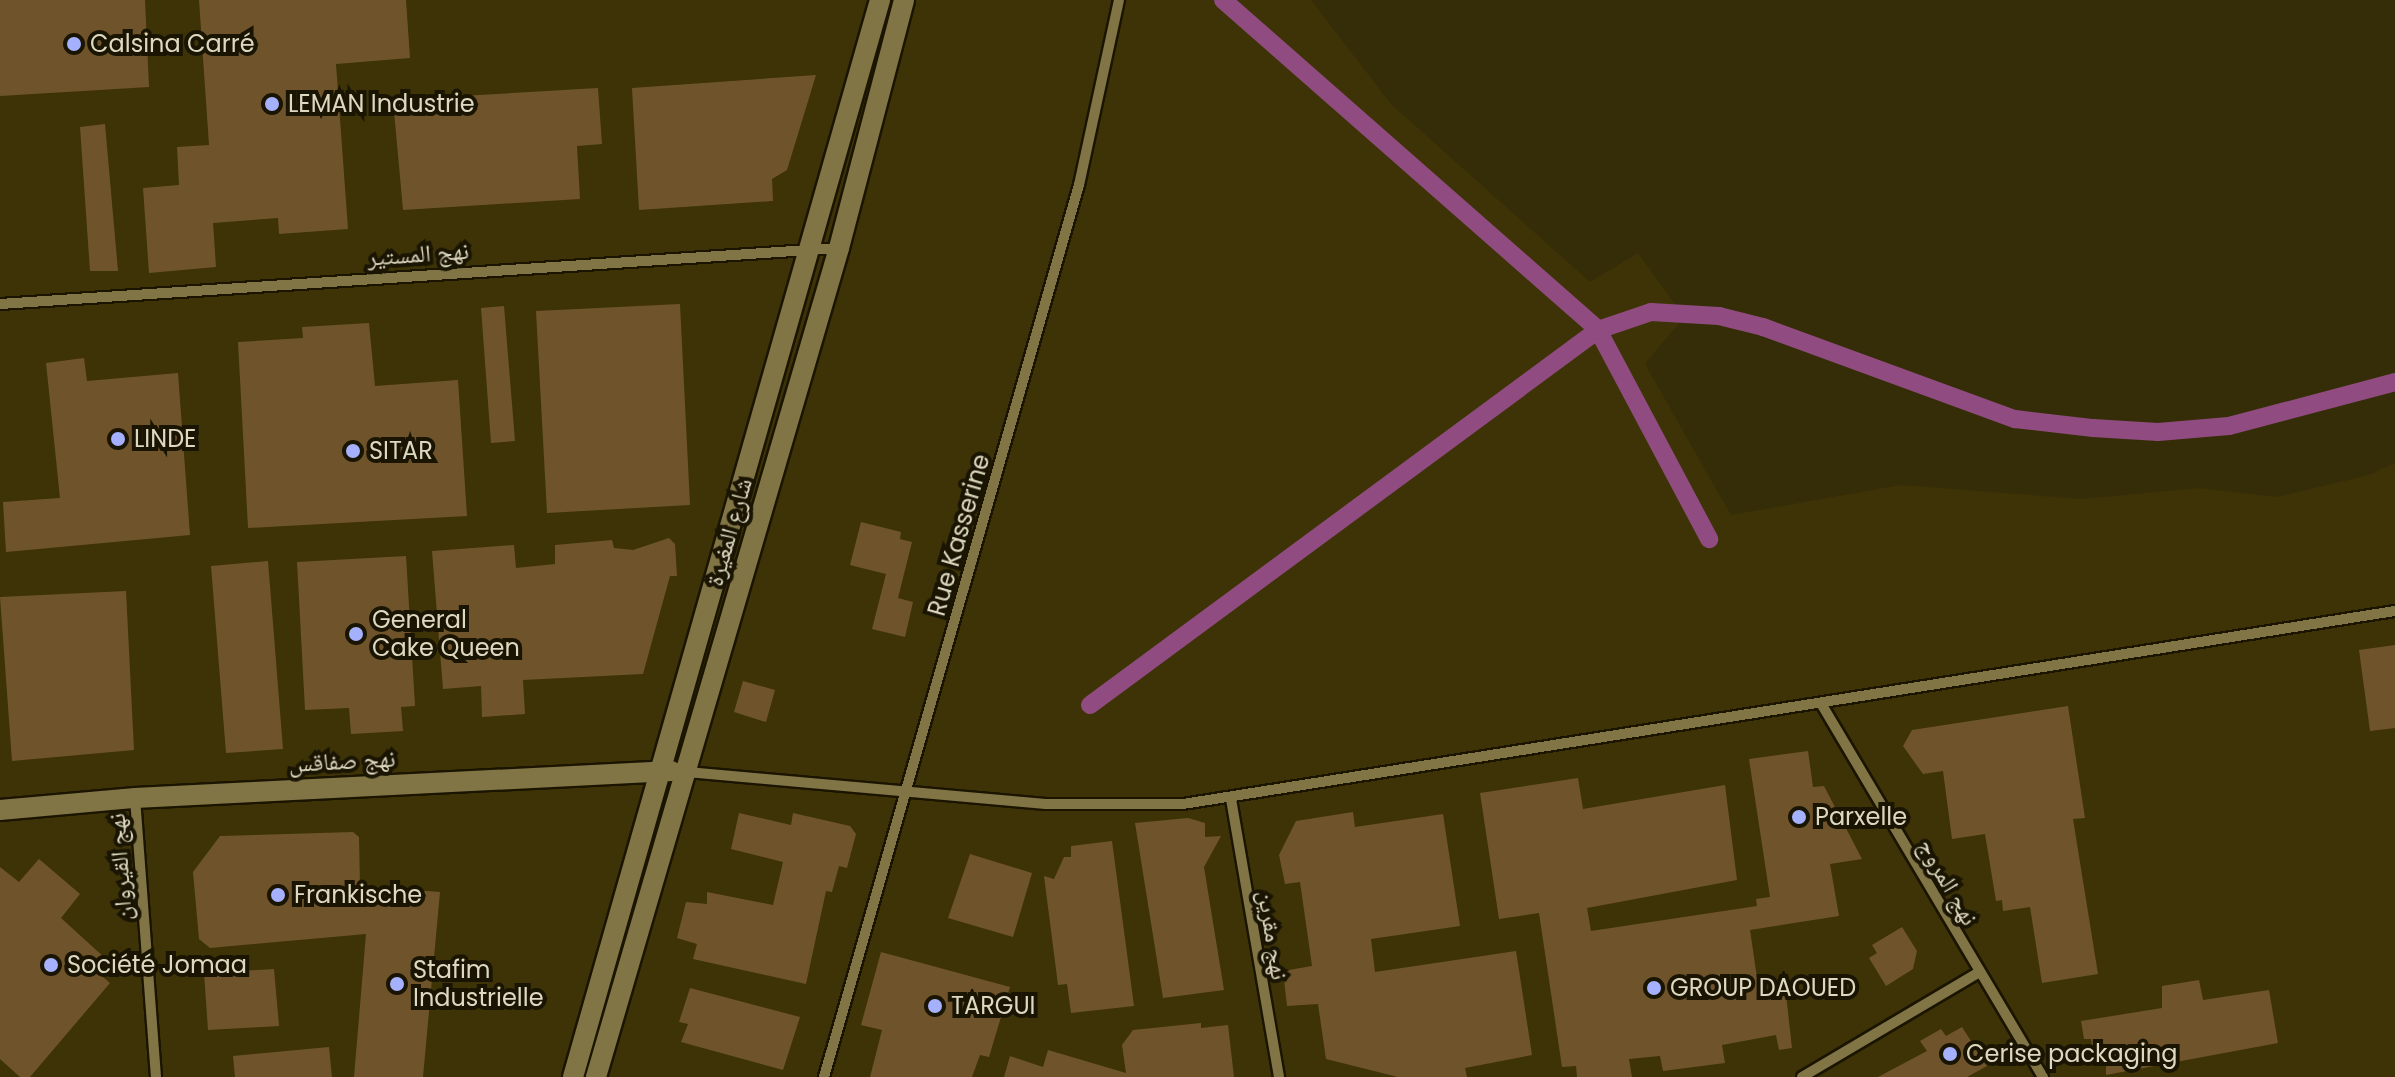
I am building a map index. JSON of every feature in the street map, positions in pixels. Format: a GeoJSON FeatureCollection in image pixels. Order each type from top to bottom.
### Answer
{"type":"FeatureCollection","features":[{"type":"Feature","properties":{"kind":"street","name":"شارع المغيرة"},"geometry":{"type":"LineString","coordinates":[[573,1077],[880,0]]}},
{"type":"Feature","properties":{"kind":"street","name":"شارع المغيرة"},"geometry":{"type":"LineString","coordinates":[[596,1077],[839,248],[904,0]]}},
{"type":"Feature","properties":{"kind":"street","name":"نهج صفاقس"},"geometry":{"type":"LineString","coordinates":[[0,810],[135,798],[659,770],[687,772]]}},
{"type":"Feature","properties":{"kind":"lane","name":"Rue Kasserine"},"geometry":{"type":"LineString","coordinates":[[824,1077],[1079,185],[1119,0]]}},
{"type":"Feature","properties":{"kind":"lane","name":"نهج المستير"},"geometry":{"type":"LineString","coordinates":[[0,304],[812,246],[839,248]]}},
{"type":"Feature","properties":{"kind":"lane"},"geometry":{"type":"LineString","coordinates":[[687,772],[1114,808],[1231,799],[1674,724],[1822,705],[2395,611]]}},
{"type":"Feature","properties":{"kind":"lane","name":"نهج المروج"},"geometry":{"type":"LineString","coordinates":[[1822,705],[1978,973],[2043,1077]]}},
{"type":"Feature","properties":{"kind":"lane","name":"نهج القيروان"},"geometry":{"type":"LineString","coordinates":[[135,798],[156,1077]]}},
{"type":"Feature","properties":{"kind":"lane","name":"نهج مقرين"},"geometry":{"type":"LineString","coordinates":[[1231,799],[1279,1077]]}},
{"type":"Feature","properties":{"kind":"lane"},"geometry":{"type":"LineString","coordinates":[[1802,1077],[1978,973]]}},
{"type":"Feature","properties":{"kind":"shaded area"},"geometry":{"type":"Polygon","coordinates":[[[0,0],[1311,0],[1391,104],[1590,282],[1638,253],[1684,317],[1645,364],[1731,515],[1901,485],[2081,499],[2199,488],[2276,497],[2369,475],[2395,463],[2395,1077],[0,1077],[0,0]]]}},
{"type":"Feature","properties":{"kind":"building","name":"Calsina Carré"},"geometry":{"type":"Polygon","coordinates":[[[0,0],[145,0],[149,87],[0,96],[0,0]]]}},
{"type":"Feature","properties":{"kind":"building","name":"LEMAN Industrie"},"geometry":{"type":"Polygon","coordinates":[[[199,0],[406,0],[410,58],[336,64],[348,229],[279,234],[278,218],[213,223],[216,267],[149,273],[143,188],[179,185],[177,147],[209,145],[199,0]]]}},
{"type":"Feature","properties":{"kind":"building"},"geometry":{"type":"Polygon","coordinates":[[[816,75],[787,170],[772,179],[773,201],[639,210],[632,88],[816,75]]]}},
{"type":"Feature","properties":{"kind":"building"},"geometry":{"type":"Polygon","coordinates":[[[598,88],[602,144],[577,146],[580,199],[403,210],[393,100],[598,88]]]}},
{"type":"Feature","properties":{"kind":"building"},"geometry":{"type":"Polygon","coordinates":[[[105,124],[118,271],[90,271],[80,127],[105,124]]]}},
{"type":"Feature","properties":{"kind":"building"},"geometry":{"type":"Polygon","coordinates":[[[680,304],[690,505],[547,513],[536,311],[680,304]]]}},
{"type":"Feature","properties":{"kind":"building"},"geometry":{"type":"Polygon","coordinates":[[[504,306],[515,441],[491,443],[481,308],[504,306]]]}},
{"type":"Feature","properties":{"kind":"building","name":"SITAR"},"geometry":{"type":"Polygon","coordinates":[[[369,323],[375,386],[458,380],[467,516],[248,528],[238,342],[303,338],[302,327],[369,323]]]}},
{"type":"Feature","properties":{"kind":"building","name":"LINDE"},"geometry":{"type":"Polygon","coordinates":[[[84,358],[87,381],[178,373],[190,535],[6,552],[3,502],[60,498],[46,363],[84,358]]]}},
{"type":"Feature","properties":{"kind":"building"},"geometry":{"type":"Polygon","coordinates":[[[861,522],[901,532],[900,539],[912,542],[898,598],[913,602],[905,637],[872,629],[886,574],[850,565],[861,522]]]}},
{"type":"Feature","properties":{"kind":"building"},"geometry":{"type":"Polygon","coordinates":[[[669,538],[675,544],[677,576],[670,576],[643,674],[523,680],[525,714],[482,717],[481,686],[443,689],[432,551],[514,545],[516,568],[555,564],[555,545],[612,540],[614,548],[633,550],[669,538]]]}},
{"type":"Feature","properties":{"kind":"building","name":"General Cake Queen"},"geometry":{"type":"Polygon","coordinates":[[[406,556],[415,706],[401,707],[403,731],[351,734],[349,708],[305,710],[297,562],[406,556]]]}},
{"type":"Feature","properties":{"kind":"building"},"geometry":{"type":"Polygon","coordinates":[[[268,561],[283,749],[226,753],[211,566],[268,561]]]}},
{"type":"Feature","properties":{"kind":"building"},"geometry":{"type":"Polygon","coordinates":[[[126,591],[134,750],[12,761],[0,597],[126,591]]]}},
{"type":"Feature","properties":{"kind":"building"},"geometry":{"type":"Polygon","coordinates":[[[2395,645],[2395,728],[2370,731],[2359,650],[2395,645]]]}},
{"type":"Feature","properties":{"kind":"building"},"geometry":{"type":"Polygon","coordinates":[[[743,681],[775,690],[766,722],[734,712],[743,681]]]}},
{"type":"Feature","properties":{"kind":"building"},"geometry":{"type":"Polygon","coordinates":[[[2068,706],[2085,818],[2073,819],[2098,974],[2042,983],[2030,907],[2003,911],[2002,900],[1996,901],[1985,834],[1952,839],[1943,771],[1923,774],[1903,746],[1912,730],[2068,706]]]}},
{"type":"Feature","properties":{"kind":"building"},"geometry":{"type":"Polygon","coordinates":[[[1808,751],[1813,787],[1824,786],[1862,859],[1830,864],[1839,916],[1750,930],[1760,998],[1786,994],[1792,1048],[1779,1050],[1776,1035],[1722,1045],[1725,1063],[1663,1071],[1660,1056],[1629,1059],[1632,1077],[1577,1077],[1576,1066],[1562,1067],[1539,913],[1499,919],[1480,793],[1578,778],[1583,809],[1725,785],[1737,880],[1587,908],[1591,931],[1757,906],[1756,899],[1770,897],[1749,759],[1808,751]]]}},
{"type":"Feature","properties":{"kind":"building"},"geometry":{"type":"Polygon","coordinates":[[[1353,812],[1355,827],[1443,814],[1460,926],[1371,939],[1375,972],[1516,951],[1532,1055],[1465,1068],[1467,1077],[1398,1077],[1326,1059],[1318,1004],[1287,1006],[1283,971],[1312,966],[1300,882],[1285,884],[1279,855],[1296,821],[1353,812]]]}},
{"type":"Feature","properties":{"kind":"building"},"geometry":{"type":"Polygon","coordinates":[[[739,813],[791,825],[793,813],[850,826],[856,834],[847,868],[839,866],[832,892],[826,891],[806,984],[693,959],[697,944],[677,938],[686,902],[707,904],[707,892],[773,905],[783,862],[731,849],[739,813]]]}},
{"type":"Feature","properties":{"kind":"building"},"geometry":{"type":"Polygon","coordinates":[[[1188,818],[1205,823],[1205,837],[1221,836],[1204,867],[1224,990],[1163,998],[1135,823],[1188,818]]]}},
{"type":"Feature","properties":{"kind":"building"},"geometry":{"type":"Polygon","coordinates":[[[353,832],[359,837],[360,886],[440,892],[423,1077],[354,1077],[366,934],[210,948],[199,939],[193,872],[220,836],[353,832]]]}},
{"type":"Feature","properties":{"kind":"building"},"geometry":{"type":"Polygon","coordinates":[[[1112,841],[1134,1006],[1071,1013],[1067,984],[1058,985],[1044,876],[1054,879],[1064,857],[1071,857],[1071,846],[1112,841]]]}},
{"type":"Feature","properties":{"kind":"building"},"geometry":{"type":"Polygon","coordinates":[[[970,854],[1032,873],[1013,937],[948,918],[970,854]]]}},
{"type":"Feature","properties":{"kind":"building","name":"Société Jomaa"},"geometry":{"type":"Polygon","coordinates":[[[39,859],[80,894],[61,918],[106,959],[96,971],[110,983],[30,1077],[20,1077],[0,1059],[0,867],[19,882],[39,859]]]}},
{"type":"Feature","properties":{"kind":"building"},"geometry":{"type":"Polygon","coordinates":[[[1902,927],[1917,951],[1913,969],[1886,986],[1869,958],[1877,953],[1872,945],[1902,927]]]}},
{"type":"Feature","properties":{"kind":"building","name":"TARGUI"},"geometry":{"type":"Polygon","coordinates":[[[881,952],[1010,987],[989,1057],[980,1055],[972,1077],[870,1077],[882,1030],[861,1025],[881,952]]]}},
{"type":"Feature","properties":{"kind":"building"},"geometry":{"type":"Polygon","coordinates":[[[274,969],[279,1026],[208,1030],[204,973],[274,969]]]}},
{"type":"Feature","properties":{"kind":"building"},"geometry":{"type":"Polygon","coordinates":[[[2199,980],[2203,1000],[2269,990],[2278,1043],[2106,1075],[2106,1065],[2093,1055],[2091,1039],[2084,1039],[2081,1021],[2162,1008],[2162,986],[2199,980]]]}},
{"type":"Feature","properties":{"kind":"building"},"geometry":{"type":"Polygon","coordinates":[[[690,988],[800,1017],[783,1070],[681,1042],[688,1024],[679,1022],[690,988]]]}},
{"type":"Feature","properties":{"kind":"building"},"geometry":{"type":"Polygon","coordinates":[[[1201,1023],[1201,1028],[1228,1025],[1234,1077],[1004,1077],[1010,1056],[1043,1067],[1048,1050],[1126,1073],[1122,1045],[1133,1030],[1201,1023]]]}},
{"type":"Feature","properties":{"kind":"building","name":"Cerise packaging"},"geometry":{"type":"Polygon","coordinates":[[[1962,1027],[1987,1066],[1967,1077],[1878,1077],[1927,1051],[1920,1041],[1941,1029],[1946,1036],[1962,1027]]]}},
{"type":"Feature","properties":{"kind":"building"},"geometry":{"type":"Polygon","coordinates":[[[329,1047],[332,1077],[235,1077],[233,1056],[329,1047]]]}},
{"type":"Feature","properties":{"kind":"waterway"},"geometry":{"type":"LineString","coordinates":[[1223,0],[1598,330],[1709,539]]}},
{"type":"Feature","properties":{"kind":"waterway"},"geometry":{"type":"LineString","coordinates":[[1090,705],[1598,330],[1651,312],[1719,316],[1763,327],[2015,419],[2093,428],[2158,432],[2229,426],[2395,382]]}},
{"type":"Feature","properties":{"kind":"place","name":"Calsina Carré"},"geometry":{"type":"Point","coordinates":[74,44]}},
{"type":"Feature","properties":{"kind":"place","name":"LEMAN Industrie"},"geometry":{"type":"Point","coordinates":[272,104]}},
{"type":"Feature","properties":{"kind":"place","name":"LINDE"},"geometry":{"type":"Point","coordinates":[118,439]}},
{"type":"Feature","properties":{"kind":"place","name":"SITAR"},"geometry":{"type":"Point","coordinates":[353,451]}},
{"type":"Feature","properties":{"kind":"place","name":"General Cake Queen"},"geometry":{"type":"Point","coordinates":[356,634]}},
{"type":"Feature","properties":{"kind":"place","name":"Parxelle"},"geometry":{"type":"Point","coordinates":[1799,817]}},
{"type":"Feature","properties":{"kind":"place","name":"Frankische"},"geometry":{"type":"Point","coordinates":[278,895]}},
{"type":"Feature","properties":{"kind":"place","name":"Société Jomaa"},"geometry":{"type":"Point","coordinates":[51,965]}},
{"type":"Feature","properties":{"kind":"place","name":"Stafim Industrielle"},"geometry":{"type":"Point","coordinates":[397,984]}},
{"type":"Feature","properties":{"kind":"place","name":"GROUP DAOUED"},"geometry":{"type":"Point","coordinates":[1654,988]}},
{"type":"Feature","properties":{"kind":"place","name":"TARGUI"},"geometry":{"type":"Point","coordinates":[935,1006]}},
{"type":"Feature","properties":{"kind":"place","name":"Cerise packaging"},"geometry":{"type":"Point","coordinates":[1950,1054]}}]}
